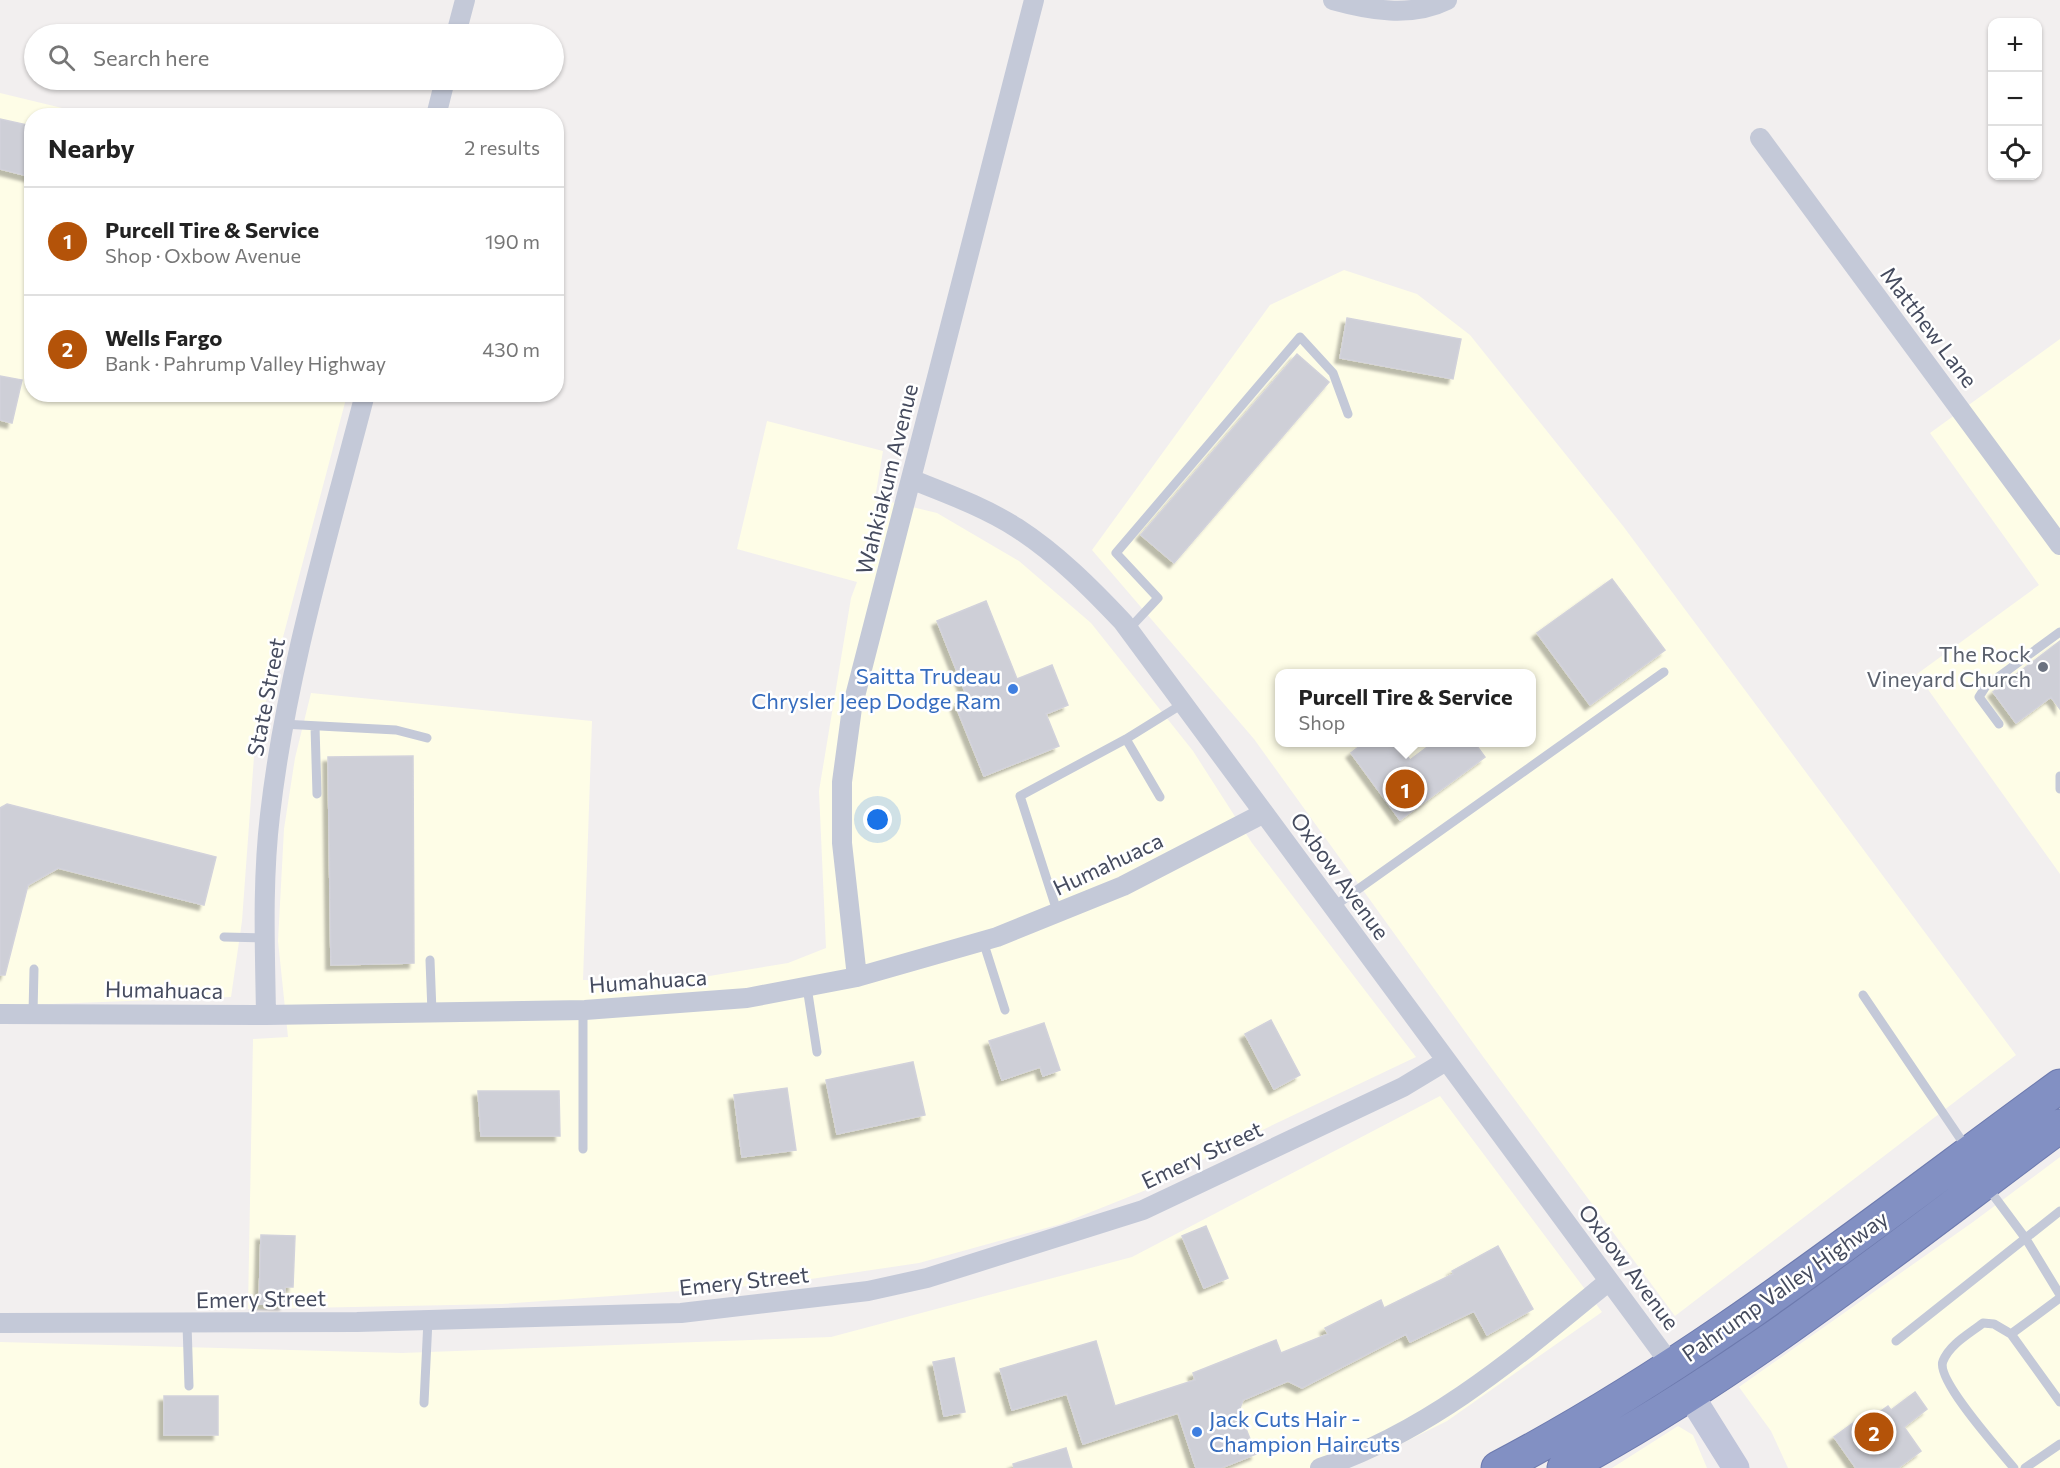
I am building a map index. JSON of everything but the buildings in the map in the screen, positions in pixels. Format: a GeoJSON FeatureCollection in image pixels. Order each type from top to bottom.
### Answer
{"type":"FeatureCollection","features":[{"type":"Feature","properties":{"kind":"highway","name":"Pahrump Valley Highway"},"geometry":{"type":"LineString","coordinates":[[1564,1468],[1689,1393],[1755,1349],[1976,1168],[2060,1086]]}},
{"type":"Feature","properties":{"kind":"highway","name":"Pahrump Valley Highway"},"geometry":{"type":"LineString","coordinates":[[1498,1468],[1615,1402],[1672,1366],[1841,1247],[1976,1168],[2060,1126]]}},
{"type":"Feature","properties":{"kind":"highway"},"geometry":{"type":"LineString","coordinates":[[1689,1393],[1691,1377],[1700,1366],[1789,1302],[1841,1247]]}},
{"type":"Feature","properties":{"kind":"highway"},"geometry":{"type":"LineString","coordinates":[[1548,1468],[1664,1389],[1671,1381],[1672,1366]]}},
{"type":"Feature","properties":{"kind":"street"},"geometry":{"type":"LineString","coordinates":[[459,24],[465,0]]}},
{"type":"Feature","properties":{"kind":"street","name":"Wahkiakum Avenue"},"geometry":{"type":"LineString","coordinates":[[856,977],[842,843],[842,782],[852,708],[913,480],[1034,0]]}},
{"type":"Feature","properties":{"kind":"street"},"geometry":{"type":"LineString","coordinates":[[1333,0],[1368,9],[1403,11],[1447,0]]}},
{"type":"Feature","properties":{"kind":"street"},"geometry":{"type":"LineString","coordinates":[[438,108],[442,90]]}},
{"type":"Feature","properties":{"kind":"street","name":"Matthew Lane"},"geometry":{"type":"LineString","coordinates":[[1760,138],[2060,545]]}},
{"type":"Feature","properties":{"kind":"street","name":"State Street"},"geometry":{"type":"LineString","coordinates":[[266,1015],[264,898],[269,816],[282,724],[362,402]]}},
{"type":"Feature","properties":{"kind":"street","name":"Oxbow Avenue"},"geometry":{"type":"LineString","coordinates":[[913,480],[975,505],[1016,527],[1052,553],[1089,585],[1128,629],[1672,1366]]}},
{"type":"Feature","properties":{"kind":"street","name":"Humahuaca"},"geometry":{"type":"LineString","coordinates":[[0,1014],[266,1015],[583,1010],[747,998],[856,977],[982,941],[1058,914],[1162,867],[1264,813]]}},
{"type":"Feature","properties":{"kind":"street","name":"Emery Street"},"geometry":{"type":"LineString","coordinates":[[0,1323],[188,1324],[681,1313],[868,1291],[927,1278],[1143,1210],[1403,1087],[1446,1061]]}},
{"type":"Feature","properties":{"kind":"street"},"geometry":{"type":"LineString","coordinates":[[1320,1468],[1347,1459],[1402,1432],[1469,1392],[1609,1281]]}},
{"type":"Feature","properties":{"kind":"street"},"geometry":{"type":"LineString","coordinates":[[1689,1393],[1736,1468]]}},
{"type":"Feature","properties":{"kind":"lane"},"geometry":{"type":"LineString","coordinates":[[1128,629],[1158,598],[1116,553],[1300,336],[1333,373],[1348,414]]}},
{"type":"Feature","properties":{"kind":"lane"},"geometry":{"type":"LineString","coordinates":[[1999,724],[1979,697],[1986,686],[2060,632]]}},
{"type":"Feature","properties":{"kind":"lane"},"geometry":{"type":"LineString","coordinates":[[1333,907],[1664,672]]}},
{"type":"Feature","properties":{"kind":"lane"},"geometry":{"type":"LineString","coordinates":[[1058,914],[1020,796],[1126,739],[1184,703]]}},
{"type":"Feature","properties":{"kind":"lane"},"geometry":{"type":"LineString","coordinates":[[282,724],[396,730],[428,738]]}},
{"type":"Feature","properties":{"kind":"lane"},"geometry":{"type":"LineString","coordinates":[[315,726],[316,794]]}},
{"type":"Feature","properties":{"kind":"lane"},"geometry":{"type":"LineString","coordinates":[[1126,739],[1160,797]]}},
{"type":"Feature","properties":{"kind":"lane"},"geometry":{"type":"LineString","coordinates":[[2060,776],[2060,789]]}},
{"type":"Feature","properties":{"kind":"lane"},"geometry":{"type":"LineString","coordinates":[[224,937],[265,938]]}},
{"type":"Feature","properties":{"kind":"lane"},"geometry":{"type":"LineString","coordinates":[[982,941],[1005,1010]]}},
{"type":"Feature","properties":{"kind":"lane"},"geometry":{"type":"LineString","coordinates":[[430,960],[432,1012]]}},
{"type":"Feature","properties":{"kind":"lane"},"geometry":{"type":"LineString","coordinates":[[33,1013],[34,969]]}},
{"type":"Feature","properties":{"kind":"lane"},"geometry":{"type":"LineString","coordinates":[[807,987],[817,1052]]}},
{"type":"Feature","properties":{"kind":"lane"},"geometry":{"type":"LineString","coordinates":[[1863,995],[1976,1168],[2026,1239],[2060,1296],[2011,1334]]}},
{"type":"Feature","properties":{"kind":"lane"},"geometry":{"type":"LineString","coordinates":[[583,1010],[583,1149]]}},
{"type":"Feature","properties":{"kind":"lane"},"geometry":{"type":"LineString","coordinates":[[1896,1341],[2060,1211]]}},
{"type":"Feature","properties":{"kind":"lane"},"geometry":{"type":"LineString","coordinates":[[424,1403],[428,1320]]}},
{"type":"Feature","properties":{"kind":"lane"},"geometry":{"type":"LineString","coordinates":[[2014,1468],[1949,1386],[1941,1371],[1941,1363],[1951,1347],[1983,1323],[1994,1324],[2011,1334],[2060,1402]]}},
{"type":"Feature","properties":{"kind":"lane"},"geometry":{"type":"LineString","coordinates":[[188,1324],[189,1386]]}},
{"type":"Feature","properties":{"kind":"lane"},"geometry":{"type":"LineString","coordinates":[[2025,1468],[2060,1444]]}},
{"type":"Feature","properties":{"kind":"shaded area"},"geometry":{"type":"Polygon","coordinates":[[[0,93],[62,108],[24,108],[24,402],[345,402],[255,743],[242,921],[231,997],[0,1006],[0,93]]]}},
{"type":"Feature","properties":{"kind":"shaded area"},"geometry":{"type":"Polygon","coordinates":[[[1344,270],[1417,294],[1470,335],[1623,526],[2016,1055],[1675,1316],[1484,1058],[1254,739],[1092,550],[1270,305],[1344,270]]]}},
{"type":"Feature","properties":{"kind":"shaded area"},"geometry":{"type":"Polygon","coordinates":[[[2060,339],[2060,874],[1917,674],[2039,585],[1930,433],[2060,339]]]}},
{"type":"Feature","properties":{"kind":"shaded area"},"geometry":{"type":"Polygon","coordinates":[[[767,421],[883,451],[875,498],[937,513],[1019,561],[1091,623],[1193,751],[1252,843],[1416,1057],[1216,1152],[1156,1186],[1061,1224],[919,1263],[777,1284],[502,1304],[248,1309],[253,1039],[288,1037],[278,941],[284,829],[295,758],[311,693],[592,721],[583,980],[673,982],[788,963],[826,948],[819,791],[851,598],[857,582],[737,549],[767,421]]]}},
{"type":"Feature","properties":{"kind":"shaded area"},"geometry":{"type":"Polygon","coordinates":[[[1440,1096],[1602,1312],[1447,1421],[1373,1458],[1346,1468],[0,1468],[0,1342],[402,1353],[831,1337],[1132,1257],[1440,1096]]]}},
{"type":"Feature","properties":{"kind":"shaded area"},"geometry":{"type":"Polygon","coordinates":[[[2060,1157],[2060,1468],[1788,1468],[1771,1431],[1739,1387],[1973,1222],[2060,1157]]]}},
{"type":"Feature","properties":{"kind":"shaded area"},"geometry":{"type":"Polygon","coordinates":[[[1678,1426],[1693,1435],[1707,1468],[1612,1468],[1678,1426]]]}},
{"type":"Feature","properties":{"kind":"place","name":"The Rock Vineyard Church"},"geometry":{"type":"Point","coordinates":[2043,667]}},
{"type":"Feature","properties":{"kind":"place","name":"Saitta Trudeau Chrysler Jeep Dodge Ram"},"geometry":{"type":"Point","coordinates":[1013,689]}},
{"type":"Feature","properties":{"kind":"place","name":"Purcell Tire & Service"},"geometry":{"type":"Point","coordinates":[1405,789]}},
{"type":"Feature","properties":{"kind":"place","name":"Jack Cuts Hair - Champion Haircuts"},"geometry":{"type":"Point","coordinates":[1197,1432]}},
{"type":"Feature","properties":{"kind":"place","name":"Wells Fargo"},"geometry":{"type":"Point","coordinates":[1874,1432]}}]}
